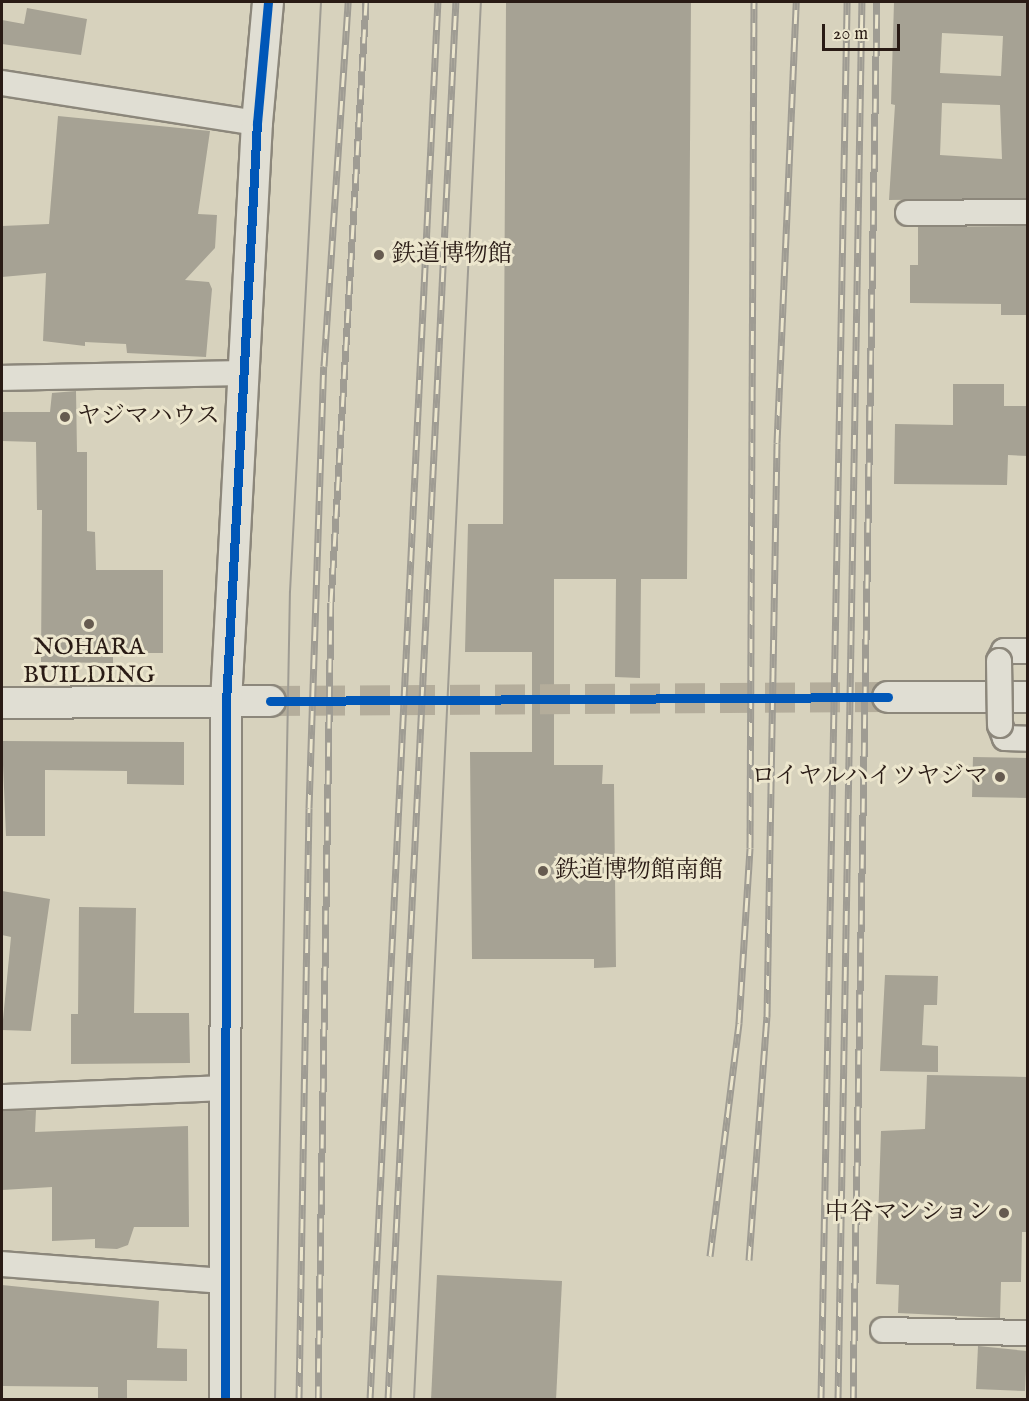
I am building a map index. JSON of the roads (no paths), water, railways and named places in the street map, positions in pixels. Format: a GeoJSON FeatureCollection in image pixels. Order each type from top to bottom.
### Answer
{"type":"FeatureCollection","features":[{"type":"Feature","properties":{"kind":"street"},"geometry":{"type":"LineString","coordinates":[[225,1400],[226,702],[257,123],[268,2]]}},
{"type":"Feature","properties":{"kind":"street"},"geometry":{"type":"LineString","coordinates":[[2,83],[257,123]]}},
{"type":"Feature","properties":{"kind":"street"},"geometry":{"type":"LineString","coordinates":[[908,213],[1028,212]]}},
{"type":"Feature","properties":{"kind":"street"},"geometry":{"type":"LineString","coordinates":[[2,378],[243,373]]}},
{"type":"Feature","properties":{"kind":"street"},"geometry":{"type":"LineString","coordinates":[[1028,651],[1004,651],[999,661],[1000,725],[1005,738],[1028,739]]}},
{"type":"Feature","properties":{"kind":"street"},"geometry":{"type":"LineString","coordinates":[[888,697],[1028,697]]}},
{"type":"Feature","properties":{"kind":"street"},"geometry":{"type":"LineString","coordinates":[[2,702],[270,701]]}},
{"type":"Feature","properties":{"kind":"street"},"geometry":{"type":"LineString","coordinates":[[2,1097],[226,1088]]}},
{"type":"Feature","properties":{"kind":"street"},"geometry":{"type":"LineString","coordinates":[[2,1264],[224,1281]]}},
{"type":"Feature","properties":{"kind":"street"},"geometry":{"type":"LineString","coordinates":[[883,1330],[1028,1333]]}},
{"type":"Feature","properties":{"kind":"tunnel"},"geometry":{"type":"LineString","coordinates":[[270,701],[888,697]]}},
{"type":"Feature","properties":{"kind":"tram line"},"geometry":{"type":"LineString","coordinates":[[275,1400],[290,592],[321,2]]}},
{"type":"Feature","properties":{"kind":"tram line"},"geometry":{"type":"LineString","coordinates":[[414,1400],[481,2]]}},
{"type":"Feature","properties":{"kind":"railway"},"geometry":{"type":"LineString","coordinates":[[299,1400],[309,808],[324,366],[348,2]]}},
{"type":"Feature","properties":{"kind":"railway"},"geometry":{"type":"LineString","coordinates":[[318,1400],[331,602],[366,2]]}},
{"type":"Feature","properties":{"kind":"railway"},"geometry":{"type":"LineString","coordinates":[[370,1400],[438,2]]}},
{"type":"Feature","properties":{"kind":"railway"},"geometry":{"type":"LineString","coordinates":[[388,1400],[456,2]]}},
{"type":"Feature","properties":{"kind":"railway"},"geometry":{"type":"LineString","coordinates":[[710,1256],[739,1023],[750,848],[754,2]]}},
{"type":"Feature","properties":{"kind":"railway"},"geometry":{"type":"LineString","coordinates":[[749,1260],[767,1017],[777,443],[796,2]]}},
{"type":"Feature","properties":{"kind":"railway"},"geometry":{"type":"LineString","coordinates":[[821,1400],[847,2]]}},
{"type":"Feature","properties":{"kind":"railway"},"geometry":{"type":"LineString","coordinates":[[838,1400],[862,2]]}},
{"type":"Feature","properties":{"kind":"railway"},"geometry":{"type":"LineString","coordinates":[[853,1400],[877,2]]}},
{"type":"Feature","properties":{"kind":"place","name":"鉄道博物館"},"geometry":{"type":"Point","coordinates":[379,255]}},
{"type":"Feature","properties":{"kind":"place","name":"ヤジマハウス"},"geometry":{"type":"Point","coordinates":[65,417]}},
{"type":"Feature","properties":{"kind":"place","name":"NOHARA BUILDING"},"geometry":{"type":"Point","coordinates":[89,624]}},
{"type":"Feature","properties":{"kind":"place","name":"ロイヤルハイツヤジマ"},"geometry":{"type":"Point","coordinates":[1000,777]}},
{"type":"Feature","properties":{"kind":"place","name":"鉄道博物館南館"},"geometry":{"type":"Point","coordinates":[543,871]}},
{"type":"Feature","properties":{"kind":"place","name":"中谷マンション"},"geometry":{"type":"Point","coordinates":[1004,1213]}}]}
